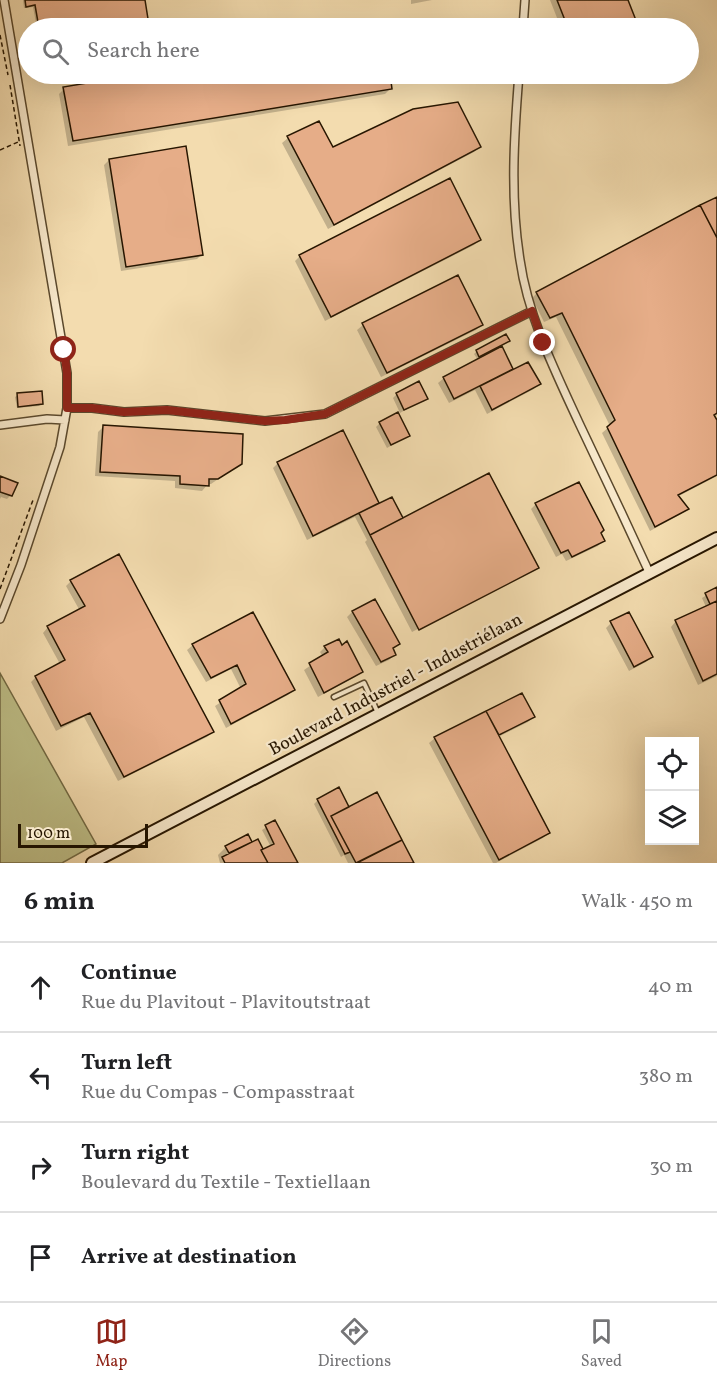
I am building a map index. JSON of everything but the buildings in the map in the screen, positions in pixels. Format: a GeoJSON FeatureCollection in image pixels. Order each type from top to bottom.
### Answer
{"type":"FeatureCollection","features":[{"type":"Feature","properties":{"kind":"main road","name":"Boulevard Industriel - Industriélaan"},"geometry":{"type":"LineString","coordinates":[[92,863],[717,538]]}},
{"type":"Feature","properties":{"kind":"street"},"geometry":{"type":"LineString","coordinates":[[0,620],[53,472],[67,408],[67,373],[64,350],[3,11],[4,0]]}},
{"type":"Feature","properties":{"kind":"street"},"geometry":{"type":"LineString","coordinates":[[524,18],[525,0]]}},
{"type":"Feature","properties":{"kind":"street"},"geometry":{"type":"LineString","coordinates":[[518,84],[513,157],[513,201],[520,262],[532,311],[543,343],[649,572]]}},
{"type":"Feature","properties":{"kind":"street"},"geometry":{"type":"LineString","coordinates":[[67,408],[124,412],[167,410],[265,421],[325,414],[532,311]]}},
{"type":"Feature","properties":{"kind":"street"},"geometry":{"type":"LineString","coordinates":[[0,425],[46,419],[65,420]]}},
{"type":"Feature","properties":{"kind":"lane"},"geometry":{"type":"LineString","coordinates":[[334,697],[364,683],[378,713]]}},
{"type":"Feature","properties":{"kind":"path"},"geometry":{"type":"LineString","coordinates":[[0,35],[8,76]]}},
{"type":"Feature","properties":{"kind":"path"},"geometry":{"type":"LineString","coordinates":[[10,85],[20,147]]}},
{"type":"Feature","properties":{"kind":"path"},"geometry":{"type":"LineString","coordinates":[[0,150],[19,141]]}},
{"type":"Feature","properties":{"kind":"path"},"geometry":{"type":"LineString","coordinates":[[0,589],[34,497]]}},
{"type":"Feature","properties":{"kind":"green space"},"geometry":{"type":"Polygon","coordinates":[[[0,673],[96,844],[62,863],[0,863],[0,673]]]}},
{"type":"Feature","properties":{"kind":"route"},"geometry":{"type":"LineString","coordinates":[[64,350],[67,373],[67,408],[124,412],[167,410],[265,421],[325,414],[532,311],[543,343]]}}]}
